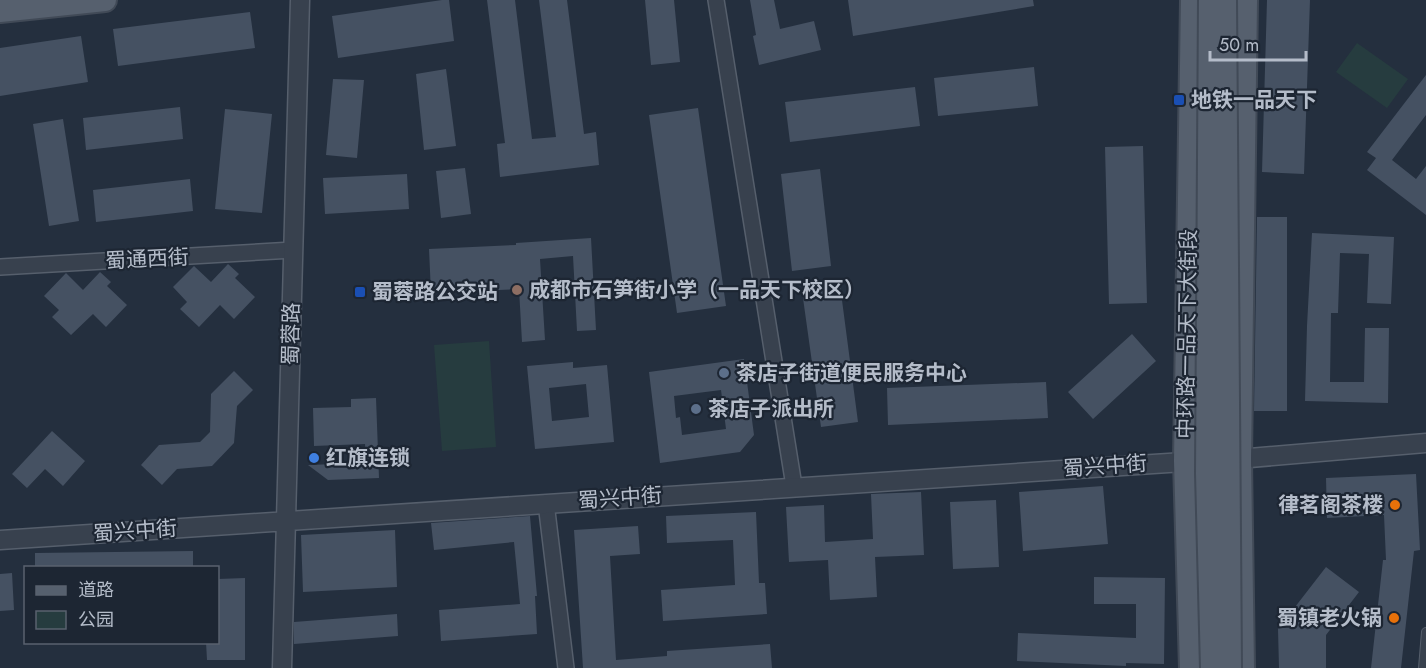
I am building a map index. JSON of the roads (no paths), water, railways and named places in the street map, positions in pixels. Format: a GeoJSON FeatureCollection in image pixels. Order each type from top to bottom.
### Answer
{"type":"FeatureCollection","features":[{"type":"Feature","properties":{"kind":"main road"},"geometry":{"type":"LineString","coordinates":[[0,11],[105,0]]}},
{"type":"Feature","properties":{"kind":"main road","name":"中环路一品天下大街段"},"geometry":{"type":"LineString","coordinates":[[1191,668],[1185,461],[1192,0]]}},
{"type":"Feature","properties":{"kind":"main road"},"geometry":{"type":"LineString","coordinates":[[1210,0],[1207,473],[1212,668]]}},
{"type":"Feature","properties":{"kind":"main road"},"geometry":{"type":"LineString","coordinates":[[1225,0],[1230,668]]}},
{"type":"Feature","properties":{"kind":"main road"},"geometry":{"type":"LineString","coordinates":[[1243,668],[1240,460],[1246,0]]}},
{"type":"Feature","properties":{"kind":"street","name":"蜀蓉路"},"geometry":{"type":"LineString","coordinates":[[282,668],[300,0]]}},
{"type":"Feature","properties":{"kind":"street"},"geometry":{"type":"LineString","coordinates":[[716,0],[794,486]]}},
{"type":"Feature","properties":{"kind":"street","name":"蜀通西街"},"geometry":{"type":"LineString","coordinates":[[0,267],[293,250]]}},
{"type":"Feature","properties":{"kind":"street","name":"蜀兴中街"},"geometry":{"type":"LineString","coordinates":[[0,540],[794,486],[1185,461],[1240,460],[1426,443]]}},
{"type":"Feature","properties":{"kind":"street"},"geometry":{"type":"LineString","coordinates":[[546,503],[566,668]]}},
{"type":"Feature","properties":{"kind":"lane"},"geometry":{"type":"LineString","coordinates":[[1423,668],[1426,632]]}},
{"type":"Feature","properties":{"kind":"place","name":"地铁一品天下"},"geometry":{"type":"Point","coordinates":[1179,100]}},
{"type":"Feature","properties":{"kind":"place","name":"成都市石笋街小学（一品天下校区）"},"geometry":{"type":"Point","coordinates":[517,290]}},
{"type":"Feature","properties":{"kind":"place","name":"蜀蓉路公交站"},"geometry":{"type":"Point","coordinates":[360,292]}},
{"type":"Feature","properties":{"kind":"place","name":"茶店子街道便民服务中心"},"geometry":{"type":"Point","coordinates":[724,373]}},
{"type":"Feature","properties":{"kind":"place","name":"茶店子派出所"},"geometry":{"type":"Point","coordinates":[696,409]}},
{"type":"Feature","properties":{"kind":"place","name":"红旗连锁"},"geometry":{"type":"Point","coordinates":[314,458]}},
{"type":"Feature","properties":{"kind":"place","name":"律茗阁茶楼"},"geometry":{"type":"Point","coordinates":[1395,505]}},
{"type":"Feature","properties":{"kind":"place","name":"蜀镇老火锅"},"geometry":{"type":"Point","coordinates":[1394,618]}}]}
